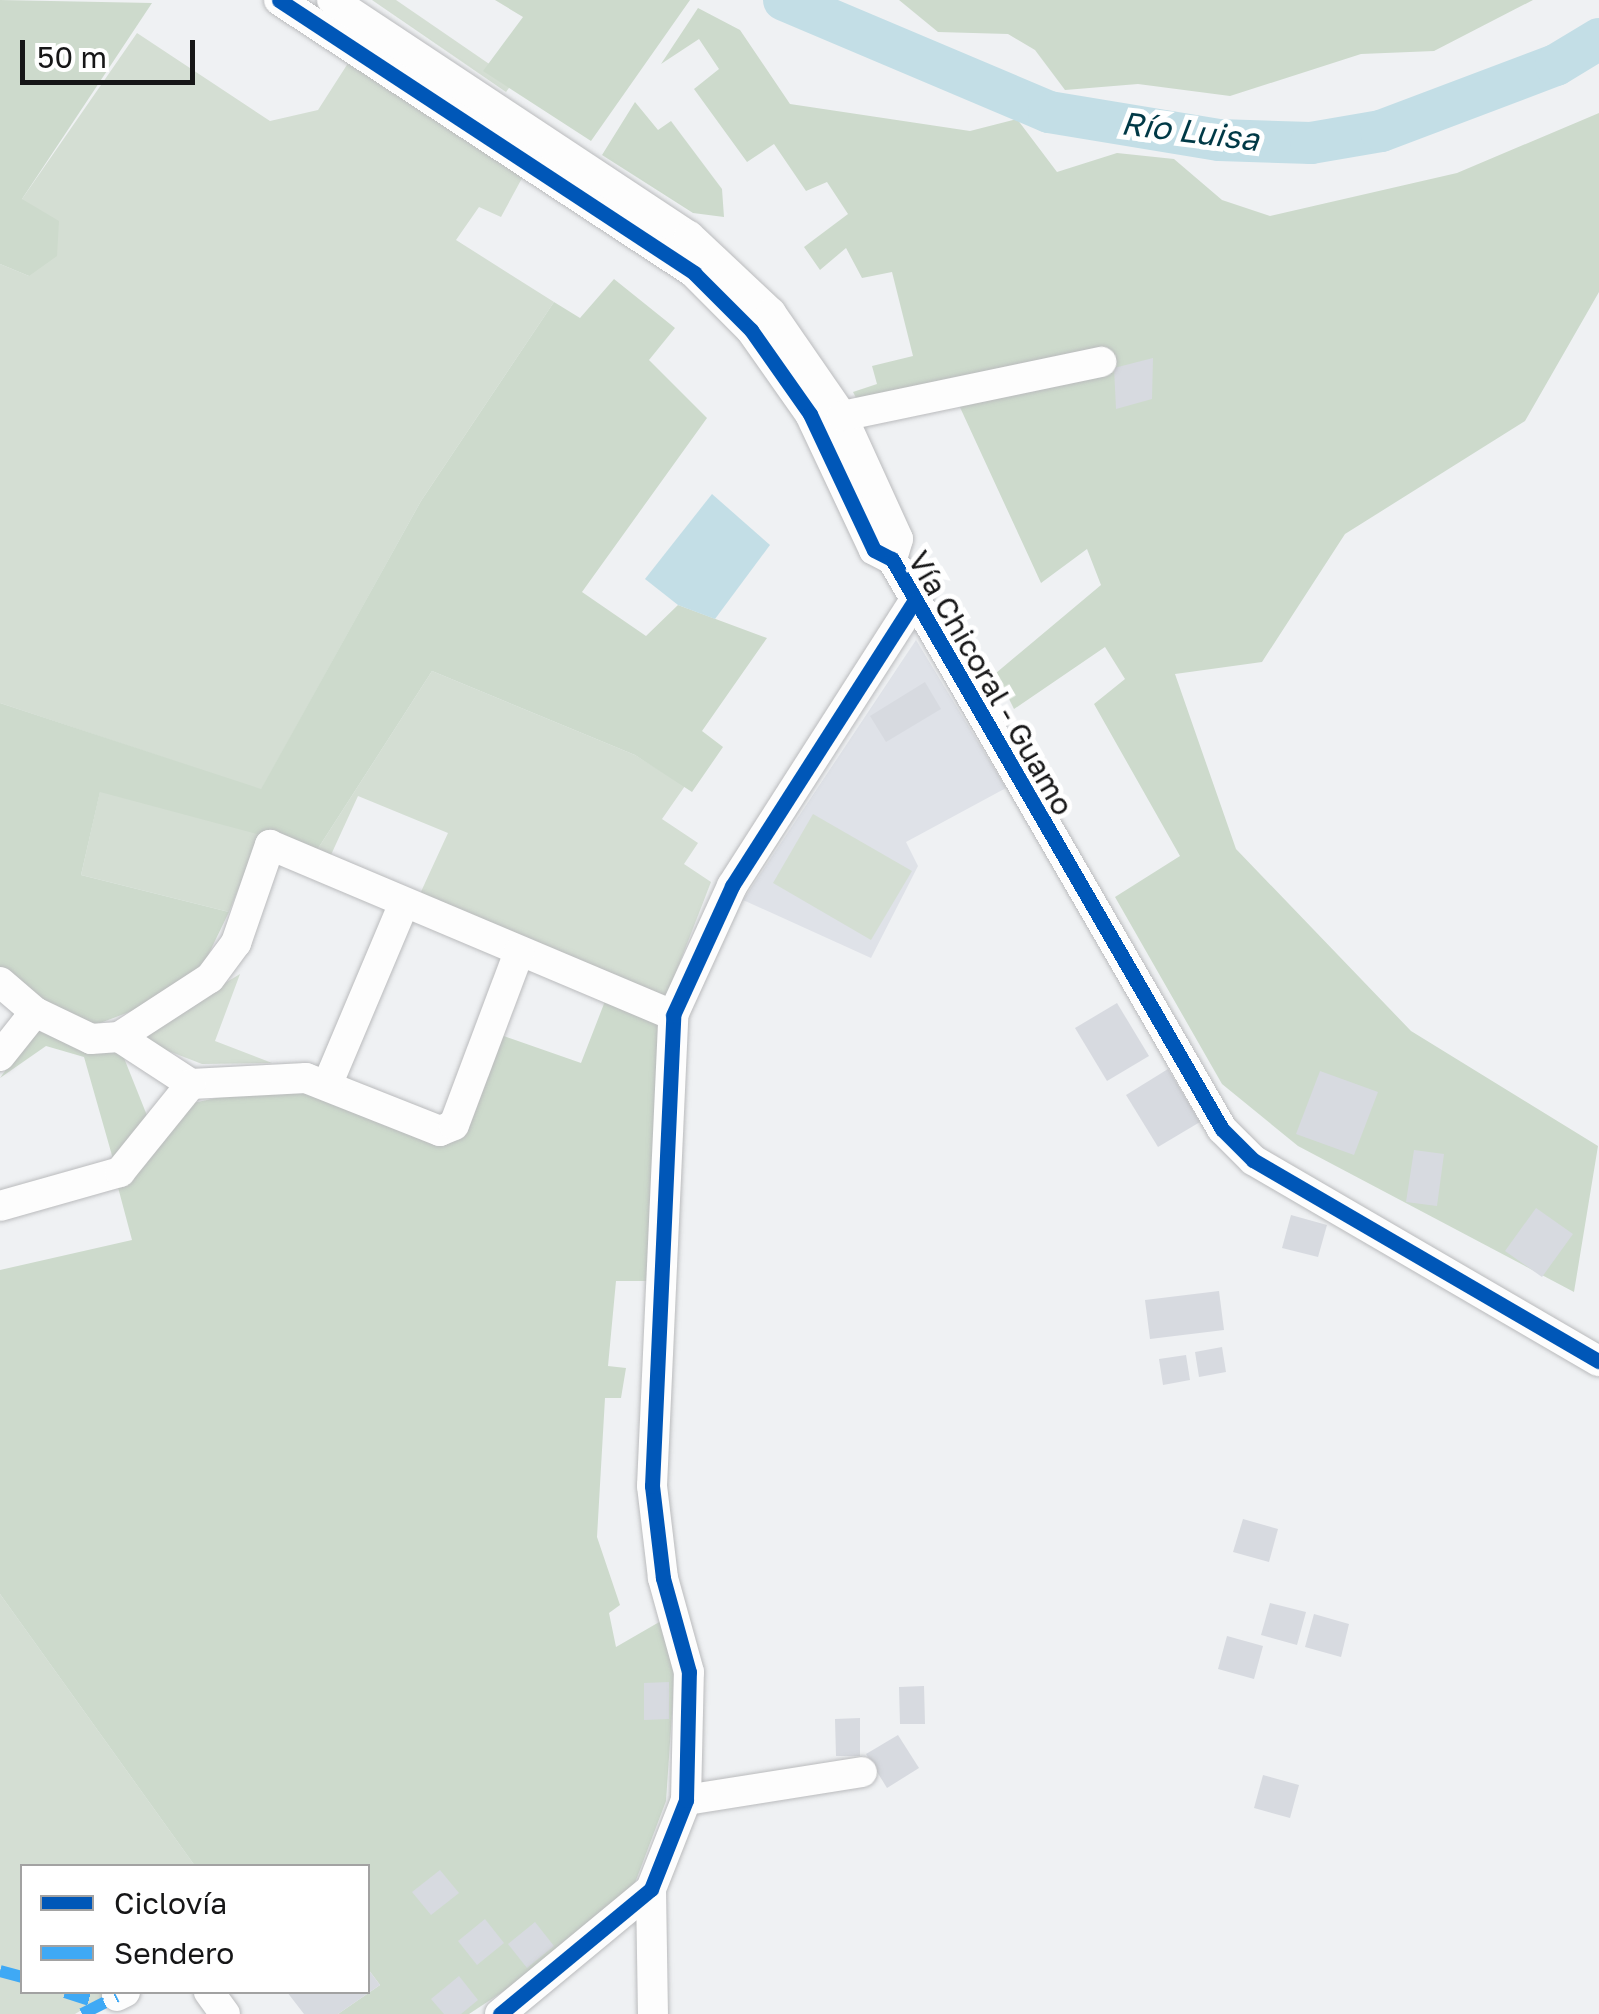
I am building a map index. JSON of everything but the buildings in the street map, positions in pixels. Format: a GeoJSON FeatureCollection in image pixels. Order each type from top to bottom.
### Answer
{"type":"FeatureCollection","features":[{"type":"Feature","properties":{"kind":"street","name":"Vía Chicoral - Guamo"},"geometry":{"type":"LineString","coordinates":[[332,0],[497,128]]}},
{"type":"Feature","properties":{"kind":"street","name":"Vía Chicoral - Guamo"},"geometry":{"type":"LineString","coordinates":[[293,4],[497,128],[644,226],[708,252],[771,313],[829,410],[898,539],[892,559],[914,601],[1222,1130],[1253,1160],[1599,1360]]}},
{"type":"Feature","properties":{"kind":"street"},"geometry":{"type":"LineString","coordinates":[[829,410],[1101,362]]}},
{"type":"Feature","properties":{"kind":"street"},"geometry":{"type":"LineString","coordinates":[[653,2014],[651,1889],[686,1800],[690,1672],[663,1578],[652,1486],[673,1015],[732,886],[914,601]]}},
{"type":"Feature","properties":{"kind":"street"},"geometry":{"type":"LineString","coordinates":[[0,982],[35,1012],[91,1039],[119,1037],[210,978],[236,943],[270,845],[673,1015]]}},
{"type":"Feature","properties":{"kind":"street"},"geometry":{"type":"LineString","coordinates":[[328,1082],[404,903]]}},
{"type":"Feature","properties":{"kind":"street"},"geometry":{"type":"LineString","coordinates":[[0,1206],[120,1172],[191,1084],[233,1076],[328,1082],[440,1131],[454,1125],[519,952]]}},
{"type":"Feature","properties":{"kind":"street"},"geometry":{"type":"LineString","coordinates":[[0,1056],[35,1012]]}},
{"type":"Feature","properties":{"kind":"street"},"geometry":{"type":"LineString","coordinates":[[119,1037],[191,1084]]}},
{"type":"Feature","properties":{"kind":"street"},"geometry":{"type":"LineString","coordinates":[[686,1800],[862,1772]]}},
{"type":"Feature","properties":{"kind":"street"},"geometry":{"type":"LineString","coordinates":[[513,2011],[651,1889]]}},
{"type":"Feature","properties":{"kind":"shaded area"},"geometry":{"type":"Polygon","coordinates":[[[372,0],[396,0],[514,81],[506,92],[372,0]]]}},
{"type":"Feature","properties":{"kind":"shaded area"},"geometry":{"type":"Polygon","coordinates":[[[137,33],[270,121],[318,110],[352,57],[527,169],[501,217],[479,207],[456,240],[554,302],[421,501],[261,790],[0,703],[0,264],[29,276],[22,199],[137,33]]]}},
{"type":"Feature","properties":{"kind":"shaded area"},"geometry":{"type":"Polygon","coordinates":[[[916,640],[1006,788],[906,842],[918,866],[871,958],[743,900],[916,640]]]}},
{"type":"Feature","properties":{"kind":"shaded area"},"geometry":{"type":"Polygon","coordinates":[[[432,671],[635,755],[685,786],[662,819],[698,843],[684,864],[711,882],[666,998],[419,896],[448,833],[358,796],[330,857],[317,850],[432,671]]]}},
{"type":"Feature","properties":{"kind":"shaded area"},"geometry":{"type":"Polygon","coordinates":[[[100,791],[261,833],[229,912],[81,875],[100,791]]]}},
{"type":"Feature","properties":{"kind":"shaded area"},"geometry":{"type":"Polygon","coordinates":[[[813,814],[912,871],[871,940],[773,883],[813,814]]]}},
{"type":"Feature","properties":{"kind":"shaded area"},"geometry":{"type":"Polygon","coordinates":[[[240,974],[215,1041],[272,1063],[202,1064],[135,1038],[240,974]]]}},
{"type":"Feature","properties":{"kind":"shaded area"},"geometry":{"type":"Polygon","coordinates":[[[0,1594],[194,1864],[20,1864],[20,1994],[108,1994],[75,2014],[0,2014],[0,1594]]]}},
{"type":"Feature","properties":{"kind":"green space"},"geometry":{"type":"Polygon","coordinates":[[[0,0],[152,3],[22,199],[59,221],[57,256],[29,276],[0,264],[0,0]]]}},
{"type":"Feature","properties":{"kind":"green space"},"geometry":{"type":"Polygon","coordinates":[[[495,0],[690,0],[591,141],[483,71],[523,17],[495,0]]]}},
{"type":"Feature","properties":{"kind":"green space"},"geometry":{"type":"Polygon","coordinates":[[[899,0],[1533,0],[1434,51],[1361,54],[1230,96],[1138,84],[1065,90],[1035,50],[1008,34],[938,32],[899,0]]]}},
{"type":"Feature","properties":{"kind":"green space"},"geometry":{"type":"Polygon","coordinates":[[[698,8],[740,30],[790,104],[970,131],[1017,119],[1057,172],[1117,153],[1174,159],[1222,200],[1270,216],[1457,173],[1599,113],[1599,292],[1525,421],[1345,534],[1262,662],[1175,674],[1236,849],[1411,1031],[1598,1146],[1574,1292],[1298,1146],[1222,1084],[1115,897],[1180,856],[1094,704],[1125,679],[1105,647],[1014,709],[996,673],[1101,585],[1087,549],[1041,583],[952,390],[866,417],[853,392],[877,384],[872,366],[913,356],[892,272],[862,278],[846,248],[820,270],[804,247],[848,214],[827,182],[806,191],[774,144],[747,162],[694,89],[719,69],[699,39],[661,64],[698,8]]]}},
{"type":"Feature","properties":{"kind":"green space"},"geometry":{"type":"Polygon","coordinates":[[[635,102],[658,130],[671,121],[722,189],[724,217],[693,213],[602,155],[635,102]]]}},
{"type":"Feature","properties":{"kind":"green space"},"geometry":{"type":"Polygon","coordinates":[[[614,279],[675,328],[649,360],[707,418],[582,592],[646,636],[678,605],[767,638],[702,731],[723,747],[692,792],[635,755],[432,671],[317,850],[100,792],[81,875],[229,912],[199,974],[161,1000],[87,1028],[0,974],[0,703],[261,789],[421,501],[554,302],[580,318],[614,279]]]}},
{"type":"Feature","properties":{"kind":"green space"},"geometry":{"type":"Polygon","coordinates":[[[607,996],[664,1019],[651,1281],[616,1281],[608,1366],[626,1368],[621,1398],[605,1398],[597,1537],[620,1605],[609,1613],[616,1647],[661,1621],[675,1670],[666,1801],[635,1883],[534,1971],[469,2014],[338,2014],[380,1985],[370,1972],[370,1864],[194,1864],[0,1594],[0,1270],[132,1240],[115,1176],[193,1103],[296,1081],[439,1138],[501,1035],[581,1063],[607,996]]]}},
{"type":"Feature","properties":{"kind":"green space"},"geometry":{"type":"Polygon","coordinates":[[[39,1023],[120,1048],[150,1123],[113,1159],[84,1057],[46,1046],[0,1078],[39,1023]]]}},
{"type":"Feature","properties":{"kind":"water"},"geometry":{"type":"Polygon","coordinates":[[[712,494],[770,545],[715,619],[678,605],[645,579],[712,494]]]}},
{"type":"Feature","properties":{"kind":"waterway","name":"Río Luisa"},"geometry":{"type":"LineString","coordinates":[[784,0],[1049,112],[1219,140],[1311,143],[1381,131],[1556,65],[1599,39]]}},
{"type":"Feature","properties":{"kind":"marked path"},"geometry":{"type":"LineString","coordinates":[[0,1971],[20,1976]]}},
{"type":"Feature","properties":{"kind":"marked path"},"geometry":{"type":"LineString","coordinates":[[71,1994],[102,2004]]}},
{"type":"Feature","properties":{"kind":"marked path"},"geometry":{"type":"LineString","coordinates":[[82,2014],[117,1996]]}},
{"type":"Feature","properties":{"kind":"cycle path"},"geometry":{"type":"LineString","coordinates":[[279,0],[694,273],[751,330],[810,414],[874,550],[892,559],[1222,1129],[1253,1160],[1599,1361]]}},
{"type":"Feature","properties":{"kind":"cycle path"},"geometry":{"type":"LineString","coordinates":[[500,2014],[651,1889],[686,1800],[689,1672],[663,1578],[652,1486],[673,1015],[732,886],[914,601]]}}]}
